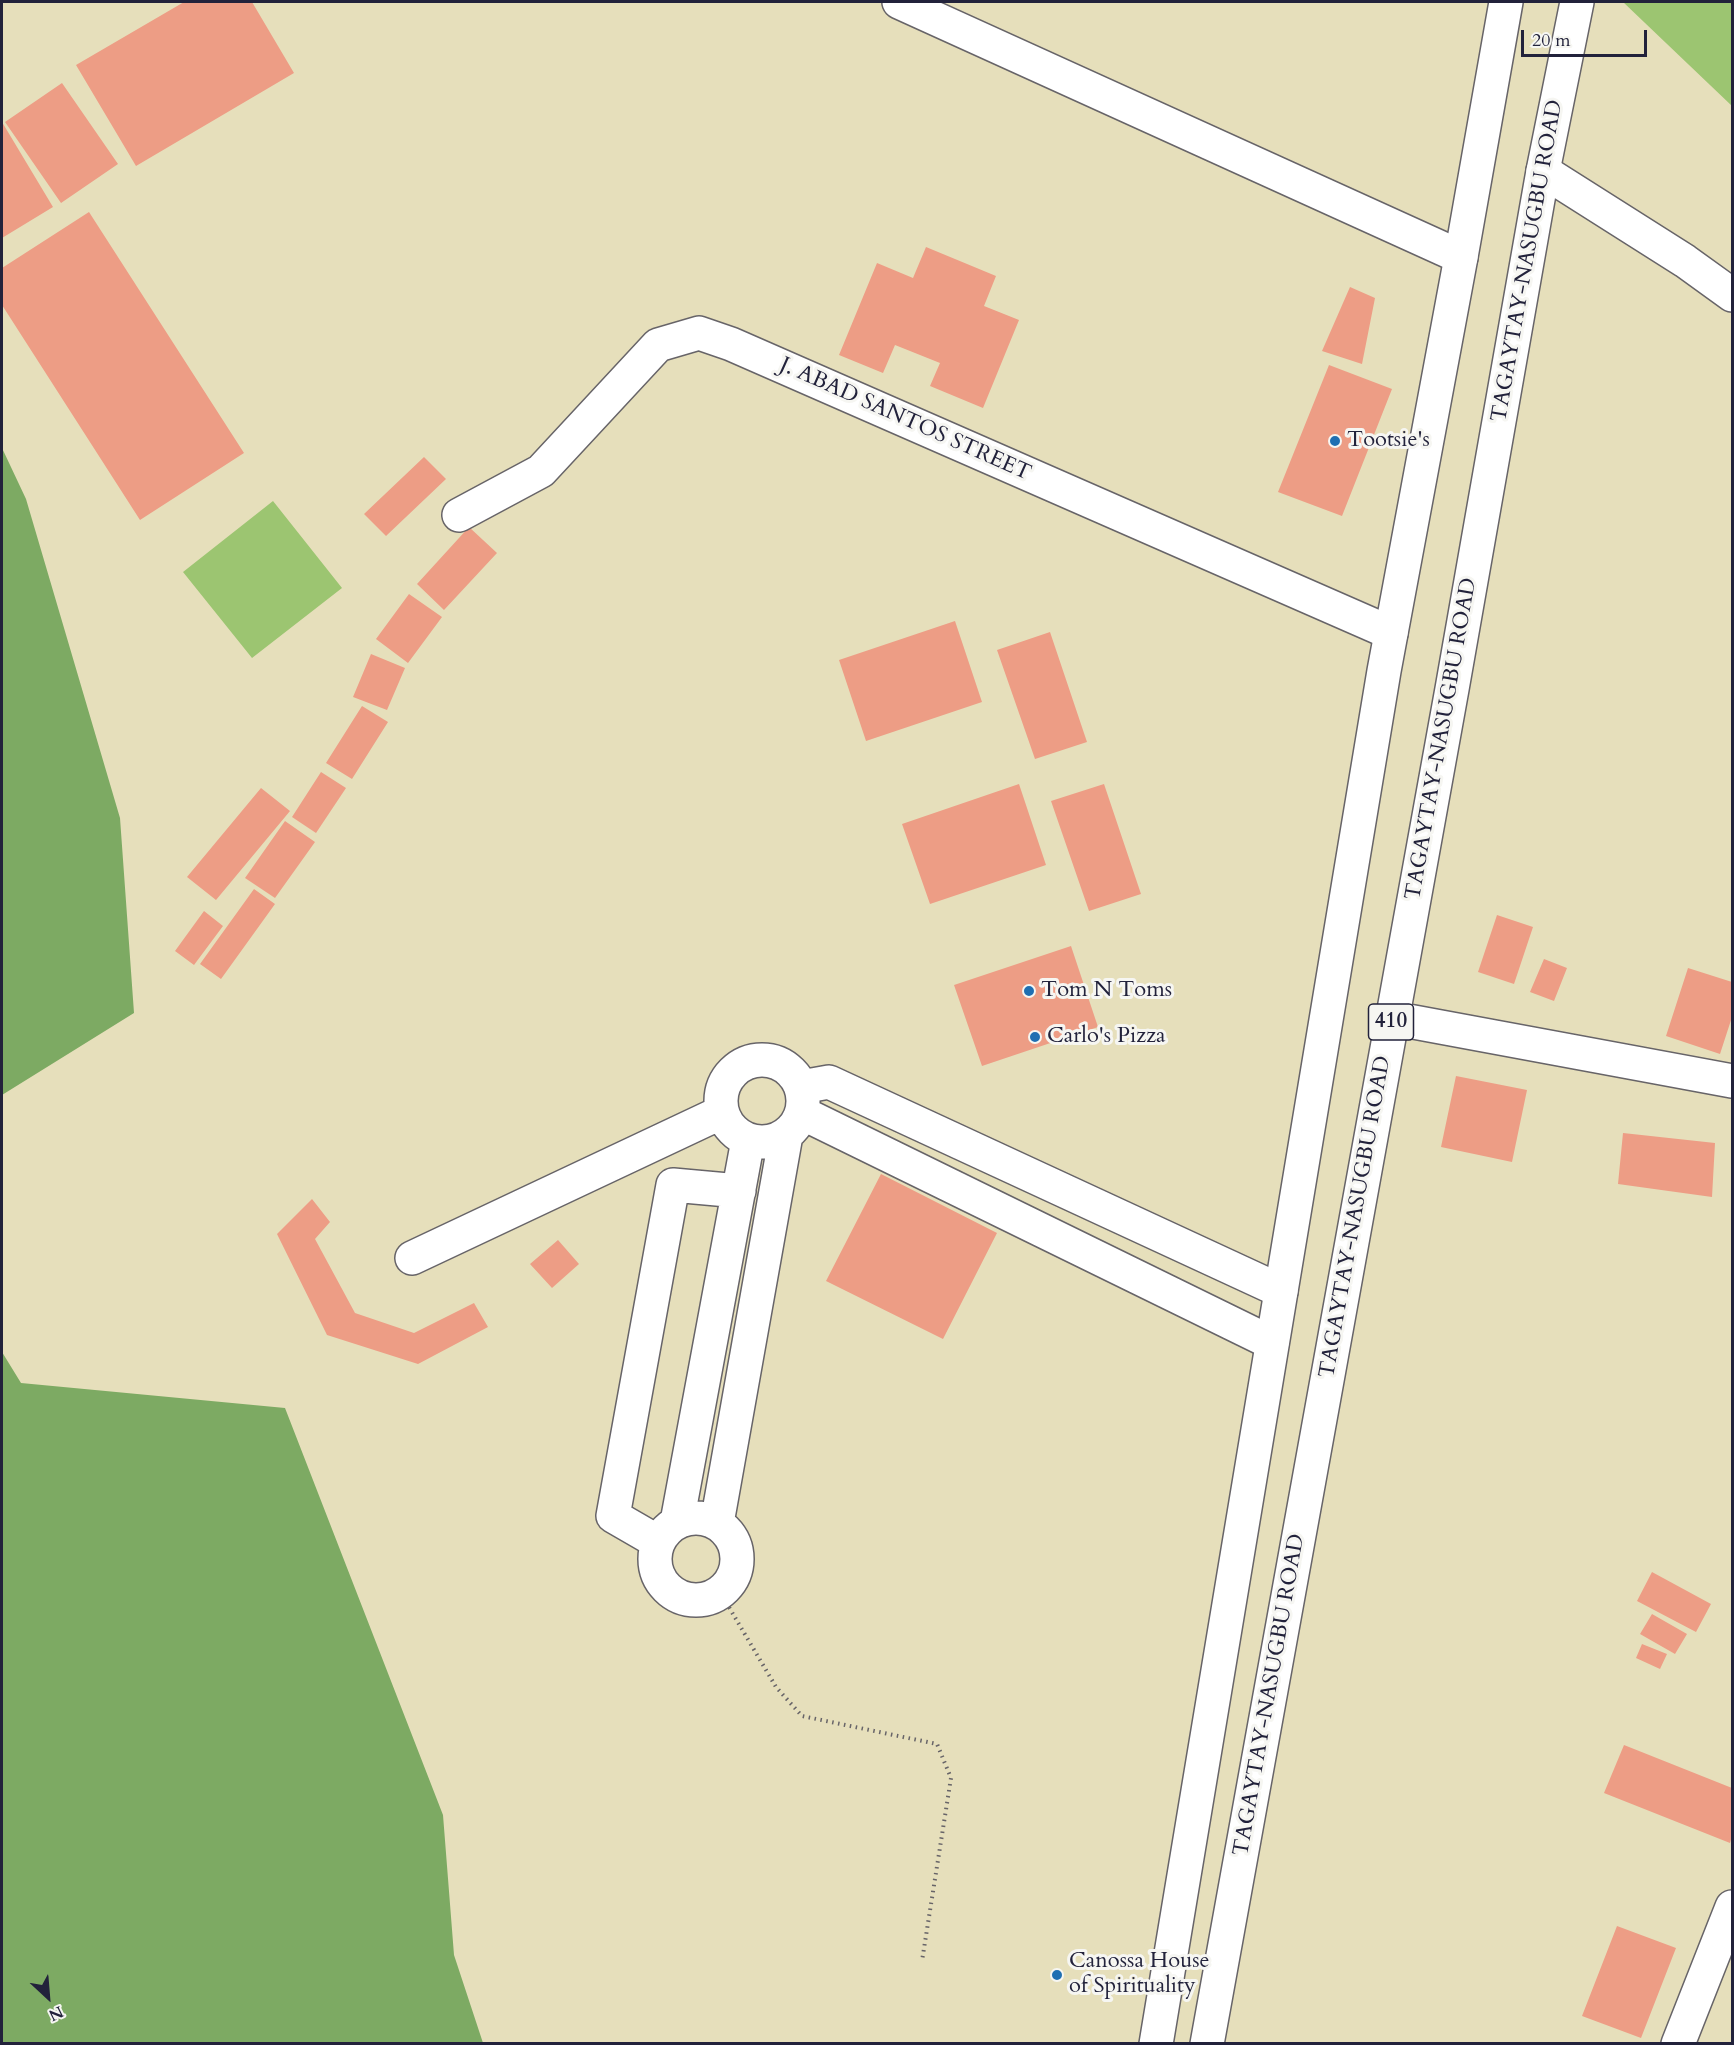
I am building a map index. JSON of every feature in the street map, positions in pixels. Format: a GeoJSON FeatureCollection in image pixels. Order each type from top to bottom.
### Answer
{"type":"FeatureCollection","features":[{"type":"Feature","properties":{"kind":"main road"},"geometry":{"type":"LineString","coordinates":[[899,2],[1461,257]]}},
{"type":"Feature","properties":{"kind":"main road"},"geometry":{"type":"LineString","coordinates":[[1156,2043],[1391,633],[1506,2]]}},
{"type":"Feature","properties":{"kind":"main road","name":"TAGAYTAY-NASUGBU ROAD"},"geometry":{"type":"LineString","coordinates":[[1207,2043],[1543,171],[1577,2]]}},
{"type":"Feature","properties":{"kind":"main road"},"geometry":{"type":"LineString","coordinates":[[1543,171],[1685,261],[1732,295]]}},
{"type":"Feature","properties":{"kind":"main road","name":"J. ABAD SANTOS STREET"},"geometry":{"type":"LineString","coordinates":[[459,516],[541,471],[658,345],[699,333],[731,344],[1391,633]]}},
{"type":"Feature","properties":{"kind":"main road"},"geometry":{"type":"LineString","coordinates":[[1392,1018],[1732,1081]]}},
{"type":"Feature","properties":{"kind":"main road"},"geometry":{"type":"LineString","coordinates":[[717,1523],[797,1112],[795,1075],[784,1065],[770,1060],[750,1062],[732,1073],[724,1085],[721,1099],[722,1112],[727,1125],[748,1140],[761,1143],[774,1141],[797,1112],[829,1082],[1281,1291]]}},
{"type":"Feature","properties":{"kind":"main road"},"geometry":{"type":"LineString","coordinates":[[412,1258],[722,1112]]}},
{"type":"Feature","properties":{"kind":"main road"},"geometry":{"type":"LineString","coordinates":[[797,1112],[1272,1343]]}},
{"type":"Feature","properties":{"kind":"main road"},"geometry":{"type":"LineString","coordinates":[[739,1191],[673,1185],[613,1516],[667,1532],[690,1518],[704,1518],[717,1523],[728,1533],[735,1545],[737,1558],[730,1583],[720,1592],[708,1598],[695,1600],[682,1598],[670,1592],[661,1582],[656,1570],[655,1556],[667,1532],[739,1191],[748,1140]]}},
{"type":"Feature","properties":{"kind":"main road"},"geometry":{"type":"LineString","coordinates":[[1678,2043],[1732,1907]]}},
{"type":"Feature","properties":{"kind":"path"},"geometry":{"type":"LineString","coordinates":[[720,1592],[776,1688],[802,1716],[937,1744],[951,1778],[922,1961]]}},
{"type":"Feature","properties":{"kind":"green space"},"geometry":{"type":"Polygon","coordinates":[[[1623,2],[1732,2],[1732,106],[1623,2]]]}},
{"type":"Feature","properties":{"kind":"green space"},"geometry":{"type":"Polygon","coordinates":[[[2,448],[26,499],[120,818],[134,1013],[2,1095],[2,448]]]}},
{"type":"Feature","properties":{"kind":"green space"},"geometry":{"type":"Polygon","coordinates":[[[273,501],[342,588],[252,658],[183,572],[273,501]]]}},
{"type":"Feature","properties":{"kind":"green space"},"geometry":{"type":"Polygon","coordinates":[[[2,1352],[21,1383],[285,1408],[443,1815],[454,1955],[483,2043],[2,2043],[2,1352]]]}},
{"type":"Feature","properties":{"kind":"building"},"geometry":{"type":"Polygon","coordinates":[[[184,2],[252,2],[294,73],[136,166],[76,65],[184,2]]]}},
{"type":"Feature","properties":{"kind":"building"},"geometry":{"type":"Polygon","coordinates":[[[62,83],[118,164],[61,203],[5,122],[62,83]]]}},
{"type":"Feature","properties":{"kind":"building"},"geometry":{"type":"Polygon","coordinates":[[[2,122],[53,207],[2,238],[2,122]]]}},
{"type":"Feature","properties":{"kind":"building"},"geometry":{"type":"Polygon","coordinates":[[[89,212],[244,453],[140,520],[2,305],[2,268],[89,212]]]}},
{"type":"Feature","properties":{"kind":"building"},"geometry":{"type":"Polygon","coordinates":[[[926,247],[996,276],[984,306],[1019,320],[983,408],[930,386],[940,363],[895,345],[883,373],[839,355],[877,263],[913,278],[926,247]]]}},
{"type":"Feature","properties":{"kind":"building"},"geometry":{"type":"Polygon","coordinates":[[[1350,287],[1375,298],[1362,364],[1322,351],[1350,287]]]}},
{"type":"Feature","properties":{"kind":"building","name":"Tootsie's"},"geometry":{"type":"Polygon","coordinates":[[[1329,365],[1392,389],[1342,516],[1278,492],[1329,365]]]}},
{"type":"Feature","properties":{"kind":"building"},"geometry":{"type":"Polygon","coordinates":[[[424,457],[446,479],[386,536],[364,514],[424,457]]]}},
{"type":"Feature","properties":{"kind":"building"},"geometry":{"type":"Polygon","coordinates":[[[469,527],[497,553],[444,610],[417,584],[469,527]]]}},
{"type":"Feature","properties":{"kind":"building"},"geometry":{"type":"Polygon","coordinates":[[[409,594],[442,617],[408,663],[376,639],[409,594]]]}},
{"type":"Feature","properties":{"kind":"building"},"geometry":{"type":"Polygon","coordinates":[[[955,621],[982,702],[866,741],[839,660],[955,621]]]}},
{"type":"Feature","properties":{"kind":"building"},"geometry":{"type":"Polygon","coordinates":[[[1050,632],[1087,742],[1035,759],[997,650],[1050,632]]]}},
{"type":"Feature","properties":{"kind":"building"},"geometry":{"type":"Polygon","coordinates":[[[371,654],[405,668],[387,710],[353,697],[371,654]]]}},
{"type":"Feature","properties":{"kind":"building"},"geometry":{"type":"Polygon","coordinates":[[[362,706],[388,722],[352,779],[326,763],[362,706]]]}},
{"type":"Feature","properties":{"kind":"building"},"geometry":{"type":"Polygon","coordinates":[[[321,772],[346,788],[316,833],[292,817],[321,772]]]}},
{"type":"Feature","properties":{"kind":"building"},"geometry":{"type":"Polygon","coordinates":[[[1019,784],[1046,865],[930,904],[902,824],[1019,784]]]}},
{"type":"Feature","properties":{"kind":"building"},"geometry":{"type":"Polygon","coordinates":[[[1104,784],[1141,894],[1089,911],[1051,801],[1104,784]]]}},
{"type":"Feature","properties":{"kind":"building"},"geometry":{"type":"Polygon","coordinates":[[[261,788],[290,811],[216,900],[187,877],[261,788]]]}},
{"type":"Feature","properties":{"kind":"building"},"geometry":{"type":"Polygon","coordinates":[[[285,821],[315,842],[275,898],[245,878],[285,821]]]}},
{"type":"Feature","properties":{"kind":"building"},"geometry":{"type":"Polygon","coordinates":[[[254,889],[275,904],[221,979],[200,964],[254,889]]]}},
{"type":"Feature","properties":{"kind":"building"},"geometry":{"type":"Polygon","coordinates":[[[204,911],[223,926],[194,965],[175,951],[204,911]]]}},
{"type":"Feature","properties":{"kind":"building"},"geometry":{"type":"Polygon","coordinates":[[[1497,915],[1533,927],[1514,984],[1478,972],[1497,915]]]}},
{"type":"Feature","properties":{"kind":"building"},"geometry":{"type":"Polygon","coordinates":[[[1071,946],[1098,1027],[982,1066],[954,985],[1071,946]]]}},
{"type":"Feature","properties":{"kind":"building"},"geometry":{"type":"Polygon","coordinates":[[[1544,959],[1567,968],[1554,1001],[1530,992],[1544,959]]]}},
{"type":"Feature","properties":{"kind":"building"},"geometry":{"type":"Polygon","coordinates":[[[1688,968],[1732,982],[1732,1017],[1720,1054],[1666,1036],[1688,968]]]}},
{"type":"Feature","properties":{"kind":"building"},"geometry":{"type":"Polygon","coordinates":[[[1456,1076],[1527,1090],[1512,1162],[1441,1147],[1456,1076]]]}},
{"type":"Feature","properties":{"kind":"building"},"geometry":{"type":"Polygon","coordinates":[[[1623,1133],[1715,1143],[1712,1197],[1618,1184],[1623,1133]]]}},
{"type":"Feature","properties":{"kind":"building"},"geometry":{"type":"Polygon","coordinates":[[[881,1174],[997,1233],[943,1339],[826,1281],[881,1174]]]}},
{"type":"Feature","properties":{"kind":"building"},"geometry":{"type":"Polygon","coordinates":[[[312,1199],[330,1222],[315,1239],[355,1313],[414,1333],[474,1303],[488,1327],[418,1364],[327,1335],[277,1234],[312,1199]]]}},
{"type":"Feature","properties":{"kind":"building"},"geometry":{"type":"Polygon","coordinates":[[[558,1240],[579,1264],[552,1288],[530,1264],[558,1240]]]}},
{"type":"Feature","properties":{"kind":"building"},"geometry":{"type":"Polygon","coordinates":[[[1652,1572],[1711,1604],[1696,1632],[1637,1601],[1652,1572]]]}},
{"type":"Feature","properties":{"kind":"building"},"geometry":{"type":"Polygon","coordinates":[[[1652,1614],[1687,1634],[1675,1654],[1640,1634],[1652,1614]]]}},
{"type":"Feature","properties":{"kind":"building"},"geometry":{"type":"Polygon","coordinates":[[[1642,1644],[1667,1654],[1660,1669],[1636,1658],[1642,1644]]]}},
{"type":"Feature","properties":{"kind":"building"},"geometry":{"type":"Polygon","coordinates":[[[1624,1745],[1732,1788],[1730,1843],[1604,1793],[1624,1745]]]}},
{"type":"Feature","properties":{"kind":"building"},"geometry":{"type":"Polygon","coordinates":[[[1617,1926],[1676,1948],[1641,2038],[1582,2016],[1617,1926]]]}},
{"type":"Feature","properties":{"kind":"place","name":"Tootsie's"},"geometry":{"type":"Point","coordinates":[1335,441]}},
{"type":"Feature","properties":{"kind":"place","name":"Tom N Toms"},"geometry":{"type":"Point","coordinates":[1029,991]}},
{"type":"Feature","properties":{"kind":"place","name":"Carlo's Pizza"},"geometry":{"type":"Point","coordinates":[1035,1037]}},
{"type":"Feature","properties":{"kind":"place","name":"Canossa House of Spirituality"},"geometry":{"type":"Point","coordinates":[1057,1975]}}]}
